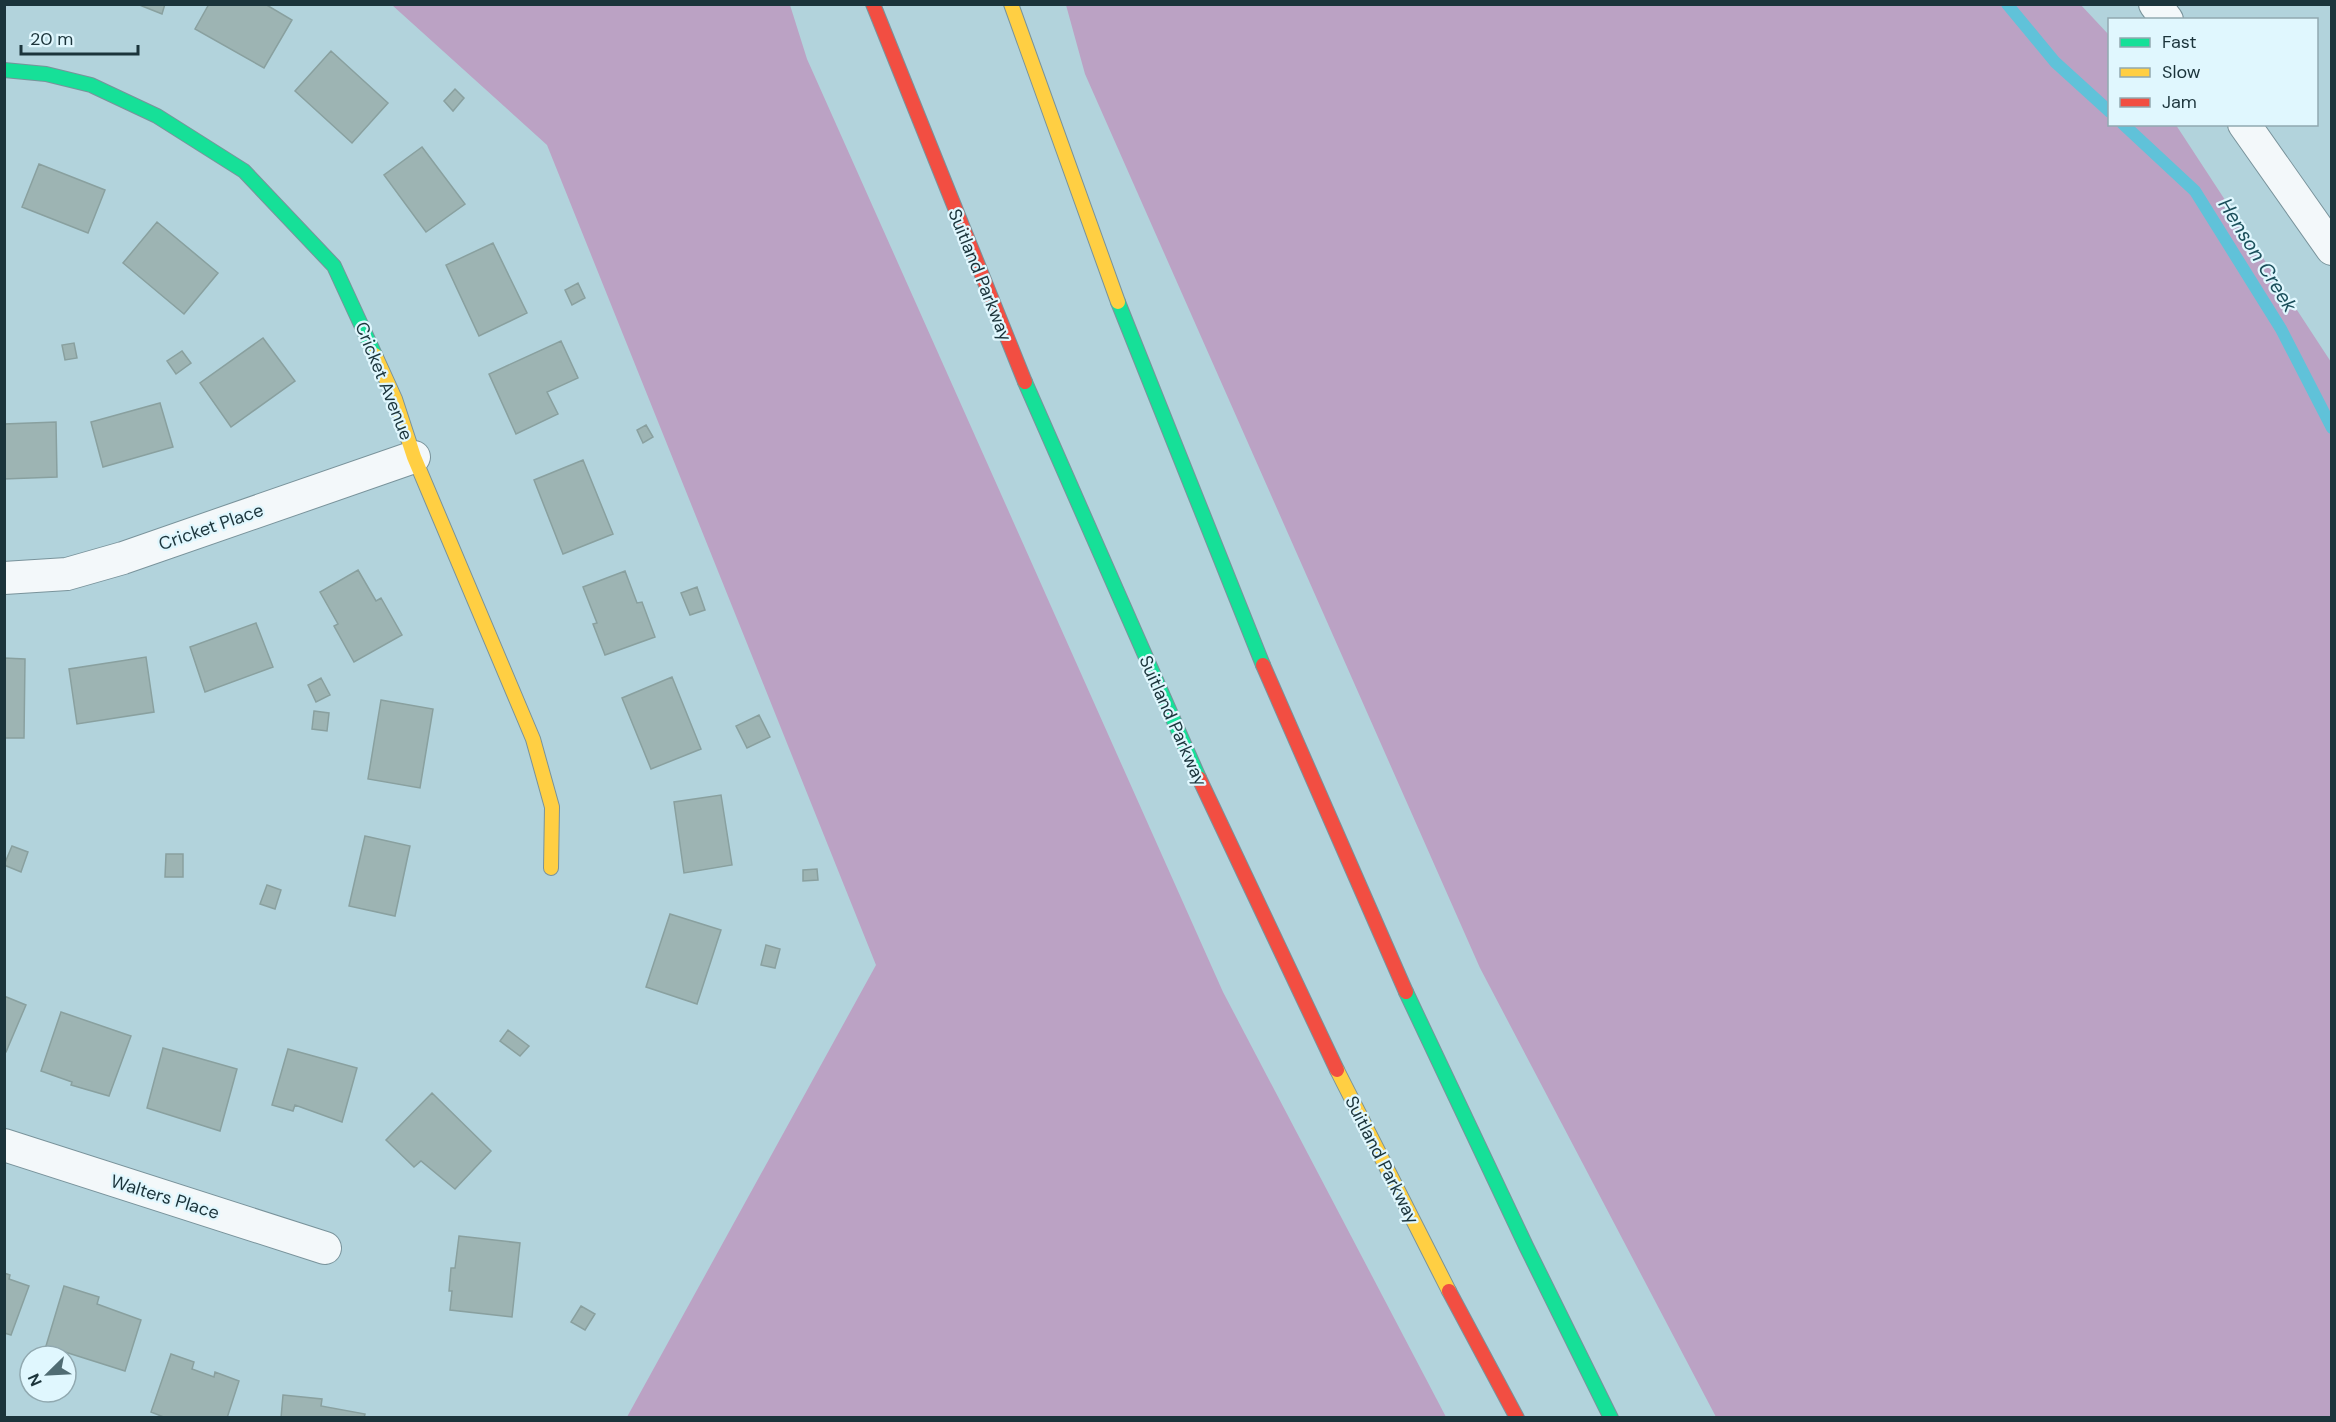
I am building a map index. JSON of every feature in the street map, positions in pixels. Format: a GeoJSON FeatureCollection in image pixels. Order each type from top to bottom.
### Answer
{"type":"FeatureCollection","features":[{"type":"Feature","properties":{"kind":"main road","name":"Suitland Parkway"},"geometry":{"type":"LineString","coordinates":[[873,4],[1005,336],[1176,729],[1358,1112],[1517,1418]]}},
{"type":"Feature","properties":{"kind":"main road"},"geometry":{"type":"LineString","coordinates":[[1011,4],[1114,296],[1161,418],[1328,822],[1428,1044],[1611,1418]]}},
{"type":"Feature","properties":{"kind":"main road","name":"Cricket Avenue"},"geometry":{"type":"LineString","coordinates":[[4,70],[46,74],[92,86],[157,116],[244,171],[334,266],[395,399],[414,457],[533,739],[552,807],[551,868]]}},
{"type":"Feature","properties":{"kind":"street"},"geometry":{"type":"LineString","coordinates":[[2155,4],[2165,18]]}},
{"type":"Feature","properties":{"kind":"street"},"geometry":{"type":"LineString","coordinates":[[2245,126],[2331,249]]}},
{"type":"Feature","properties":{"kind":"street","name":"Cricket Place"},"geometry":{"type":"LineString","coordinates":[[4,578],[67,573],[123,558],[414,457]]}},
{"type":"Feature","properties":{"kind":"street","name":"Walters Place"},"geometry":{"type":"LineString","coordinates":[[4,1144],[326,1248]]}},
{"type":"Feature","properties":{"kind":"shaded area"},"geometry":{"type":"Polygon","coordinates":[[[2080,4],[2108,34],[2108,126],[2177,126],[2331,362],[2331,1417],[1716,1417],[1480,968],[1085,74],[1066,5],[2080,4]]]}},
{"type":"Feature","properties":{"kind":"shaded area"},"geometry":{"type":"Polygon","coordinates":[[[392,5],[790,5],[807,59],[1223,992],[1446,1417],[627,1417],[876,965],[547,145],[392,5]]]}},
{"type":"Feature","properties":{"kind":"building"},"geometry":{"type":"Polygon","coordinates":[[[137,4],[165,4],[162,14],[137,4]]]}},
{"type":"Feature","properties":{"kind":"building"},"geometry":{"type":"Polygon","coordinates":[[[209,4],[265,4],[292,20],[264,68],[195,29],[209,4]]]}},
{"type":"Feature","properties":{"kind":"building"},"geometry":{"type":"Polygon","coordinates":[[[331,51],[388,103],[352,143],[295,91],[331,51]]]}},
{"type":"Feature","properties":{"kind":"building"},"geometry":{"type":"Polygon","coordinates":[[[455,89],[464,98],[453,111],[444,101],[455,89]]]}},
{"type":"Feature","properties":{"kind":"building"},"geometry":{"type":"Polygon","coordinates":[[[422,147],[465,204],[426,232],[384,175],[422,147]]]}},
{"type":"Feature","properties":{"kind":"building"},"geometry":{"type":"Polygon","coordinates":[[[39,164],[105,190],[88,233],[22,207],[39,164]]]}},
{"type":"Feature","properties":{"kind":"building"},"geometry":{"type":"Polygon","coordinates":[[[157,222],[218,273],[184,314],[123,263],[157,222]]]}},
{"type":"Feature","properties":{"kind":"building"},"geometry":{"type":"Polygon","coordinates":[[[493,243],[527,313],[479,336],[446,265],[493,243]]]}},
{"type":"Feature","properties":{"kind":"building"},"geometry":{"type":"Polygon","coordinates":[[[578,283],[585,298],[572,305],[565,290],[578,283]]]}},
{"type":"Feature","properties":{"kind":"building"},"geometry":{"type":"Polygon","coordinates":[[[263,338],[295,381],[231,427],[200,383],[263,338]]]}},
{"type":"Feature","properties":{"kind":"building"},"geometry":{"type":"Polygon","coordinates":[[[561,341],[578,378],[547,392],[558,414],[516,434],[489,374],[561,341]]]}},
{"type":"Feature","properties":{"kind":"building"},"geometry":{"type":"Polygon","coordinates":[[[74,343],[77,358],[65,360],[62,345],[74,343]]]}},
{"type":"Feature","properties":{"kind":"building"},"geometry":{"type":"Polygon","coordinates":[[[182,351],[191,363],[176,374],[167,361],[182,351]]]}},
{"type":"Feature","properties":{"kind":"building"},"geometry":{"type":"Polygon","coordinates":[[[160,403],[173,447],[103,467],[91,422],[160,403]]]}},
{"type":"Feature","properties":{"kind":"building"},"geometry":{"type":"Polygon","coordinates":[[[56,422],[57,477],[4,479],[4,424],[56,422]]]}},
{"type":"Feature","properties":{"kind":"building"},"geometry":{"type":"Polygon","coordinates":[[[646,425],[653,437],[643,443],[637,430],[646,425]]]}},
{"type":"Feature","properties":{"kind":"building"},"geometry":{"type":"Polygon","coordinates":[[[583,460],[613,534],[563,554],[534,480],[583,460]]]}},
{"type":"Feature","properties":{"kind":"building"},"geometry":{"type":"Polygon","coordinates":[[[358,570],[376,601],[381,598],[402,635],[354,662],[334,626],[338,624],[320,592],[358,570]]]}},
{"type":"Feature","properties":{"kind":"building"},"geometry":{"type":"Polygon","coordinates":[[[625,571],[637,603],[642,602],[655,637],[605,655],[593,624],[597,623],[583,587],[625,571]]]}},
{"type":"Feature","properties":{"kind":"building"},"geometry":{"type":"Polygon","coordinates":[[[697,587],[705,610],[690,615],[681,593],[697,587]]]}},
{"type":"Feature","properties":{"kind":"building"},"geometry":{"type":"Polygon","coordinates":[[[256,623],[273,667],[205,692],[190,647],[256,623]]]}},
{"type":"Feature","properties":{"kind":"building"},"geometry":{"type":"Polygon","coordinates":[[[146,657],[154,712],[77,724],[69,669],[146,657]]]}},
{"type":"Feature","properties":{"kind":"building"},"geometry":{"type":"Polygon","coordinates":[[[4,658],[25,659],[24,738],[4,738],[4,658]]]}},
{"type":"Feature","properties":{"kind":"building"},"geometry":{"type":"Polygon","coordinates":[[[672,677],[701,749],[651,769],[622,698],[672,677]]]}},
{"type":"Feature","properties":{"kind":"building"},"geometry":{"type":"Polygon","coordinates":[[[321,678],[330,695],[316,702],[308,685],[321,678]]]}},
{"type":"Feature","properties":{"kind":"building"},"geometry":{"type":"Polygon","coordinates":[[[381,700],[433,709],[420,788],[368,779],[381,700]]]}},
{"type":"Feature","properties":{"kind":"building"},"geometry":{"type":"Polygon","coordinates":[[[314,711],[329,713],[327,731],[312,729],[314,711]]]}},
{"type":"Feature","properties":{"kind":"building"},"geometry":{"type":"Polygon","coordinates":[[[759,715],[770,737],[747,748],[736,726],[759,715]]]}},
{"type":"Feature","properties":{"kind":"building"},"geometry":{"type":"Polygon","coordinates":[[[721,795],[732,865],[684,873],[674,802],[721,795]]]}},
{"type":"Feature","properties":{"kind":"building"},"geometry":{"type":"Polygon","coordinates":[[[365,836],[410,846],[395,916],[349,906],[365,836]]]}},
{"type":"Feature","properties":{"kind":"building"},"geometry":{"type":"Polygon","coordinates":[[[12,846],[28,852],[21,872],[4,865],[12,846]]]}},
{"type":"Feature","properties":{"kind":"building"},"geometry":{"type":"Polygon","coordinates":[[[166,854],[183,854],[183,877],[165,877],[166,854]]]}},
{"type":"Feature","properties":{"kind":"building"},"geometry":{"type":"Polygon","coordinates":[[[817,869],[818,880],[803,881],[803,870],[817,869]]]}},
{"type":"Feature","properties":{"kind":"building"},"geometry":{"type":"Polygon","coordinates":[[[267,885],[281,890],[275,909],[260,904],[267,885]]]}},
{"type":"Feature","properties":{"kind":"building"},"geometry":{"type":"Polygon","coordinates":[[[670,914],[721,930],[697,1004],[646,987],[670,914]]]}},
{"type":"Feature","properties":{"kind":"building"},"geometry":{"type":"Polygon","coordinates":[[[766,945],[780,949],[775,968],[761,965],[766,945]]]}},
{"type":"Feature","properties":{"kind":"building"},"geometry":{"type":"Polygon","coordinates":[[[4,996],[26,1005],[6,1052],[4,1052],[4,996]]]}},
{"type":"Feature","properties":{"kind":"building"},"geometry":{"type":"Polygon","coordinates":[[[61,1012],[131,1036],[109,1096],[71,1085],[72,1082],[41,1071],[61,1012]]]}},
{"type":"Feature","properties":{"kind":"building"},"geometry":{"type":"Polygon","coordinates":[[[508,1030],[529,1046],[520,1056],[500,1041],[508,1030]]]}},
{"type":"Feature","properties":{"kind":"building"},"geometry":{"type":"Polygon","coordinates":[[[163,1048],[237,1069],[220,1131],[147,1108],[163,1048]]]}},
{"type":"Feature","properties":{"kind":"building"},"geometry":{"type":"Polygon","coordinates":[[[288,1049],[357,1068],[342,1122],[295,1105],[293,1111],[272,1105],[288,1049]]]}},
{"type":"Feature","properties":{"kind":"building"},"geometry":{"type":"Polygon","coordinates":[[[432,1093],[491,1151],[455,1189],[421,1161],[414,1167],[386,1140],[432,1093]]]}},
{"type":"Feature","properties":{"kind":"building"},"geometry":{"type":"Polygon","coordinates":[[[459,1236],[520,1243],[512,1317],[450,1310],[451,1268],[455,1268],[459,1236]]]}},
{"type":"Feature","properties":{"kind":"building"},"geometry":{"type":"Polygon","coordinates":[[[4,1273],[10,1275],[9,1279],[29,1286],[11,1335],[4,1333],[4,1273]]]}},
{"type":"Feature","properties":{"kind":"building"},"geometry":{"type":"Polygon","coordinates":[[[64,1286],[99,1297],[97,1304],[141,1320],[125,1371],[78,1356],[78,1344],[47,1344],[64,1286]]]}},
{"type":"Feature","properties":{"kind":"building"},"geometry":{"type":"Polygon","coordinates":[[[581,1306],[595,1314],[585,1330],[571,1322],[581,1306]]]}},
{"type":"Feature","properties":{"kind":"building"},"geometry":{"type":"Polygon","coordinates":[[[171,1354],[194,1362],[192,1369],[214,1377],[215,1372],[239,1381],[227,1418],[166,1418],[151,1412],[171,1354]]]}},
{"type":"Feature","properties":{"kind":"building"},"geometry":{"type":"Polygon","coordinates":[[[283,1395],[322,1399],[321,1406],[365,1414],[364,1418],[281,1418],[283,1395]]]}},
{"type":"Feature","properties":{"kind":"waterway","name":"Henson Creek"},"geometry":{"type":"LineString","coordinates":[[2007,4],[2055,62],[2108,110]]}},
{"type":"Feature","properties":{"kind":"waterway","name":"Henson Creek"},"geometry":{"type":"LineString","coordinates":[[2125,126],[2195,191],[2281,329],[2332,428]]}},
{"type":"Feature","properties":{"kind":"traffic: fast"},"geometry":{"type":"LineString","coordinates":[[4,70],[46,74],[91,85],[157,116],[244,171],[334,266],[375,355]]}},
{"type":"Feature","properties":{"kind":"traffic: fast"},"geometry":{"type":"LineString","coordinates":[[1118,302],[1263,665]]}},
{"type":"Feature","properties":{"kind":"traffic: fast"},"geometry":{"type":"LineString","coordinates":[[1025,382],[1199,778]]}},
{"type":"Feature","properties":{"kind":"traffic: fast"},"geometry":{"type":"LineString","coordinates":[[1406,992],[1526,1246],[1611,1418]]}},
{"type":"Feature","properties":{"kind":"traffic: slow"},"geometry":{"type":"LineString","coordinates":[[1011,4],[1118,302]]}},
{"type":"Feature","properties":{"kind":"traffic: slow"},"geometry":{"type":"LineString","coordinates":[[375,355],[395,399],[414,457],[533,739],[552,807],[551,868]]}},
{"type":"Feature","properties":{"kind":"traffic: slow"},"geometry":{"type":"LineString","coordinates":[[1337,1070],[1449,1291]]}},
{"type":"Feature","properties":{"kind":"traffic: jam"},"geometry":{"type":"LineString","coordinates":[[873,4],[1025,382]]}},
{"type":"Feature","properties":{"kind":"traffic: jam"},"geometry":{"type":"LineString","coordinates":[[1263,665],[1406,992]]}},
{"type":"Feature","properties":{"kind":"traffic: jam"},"geometry":{"type":"LineString","coordinates":[[1199,778],[1337,1070]]}},
{"type":"Feature","properties":{"kind":"traffic: jam"},"geometry":{"type":"LineString","coordinates":[[1449,1291],[1517,1418]]}}]}
